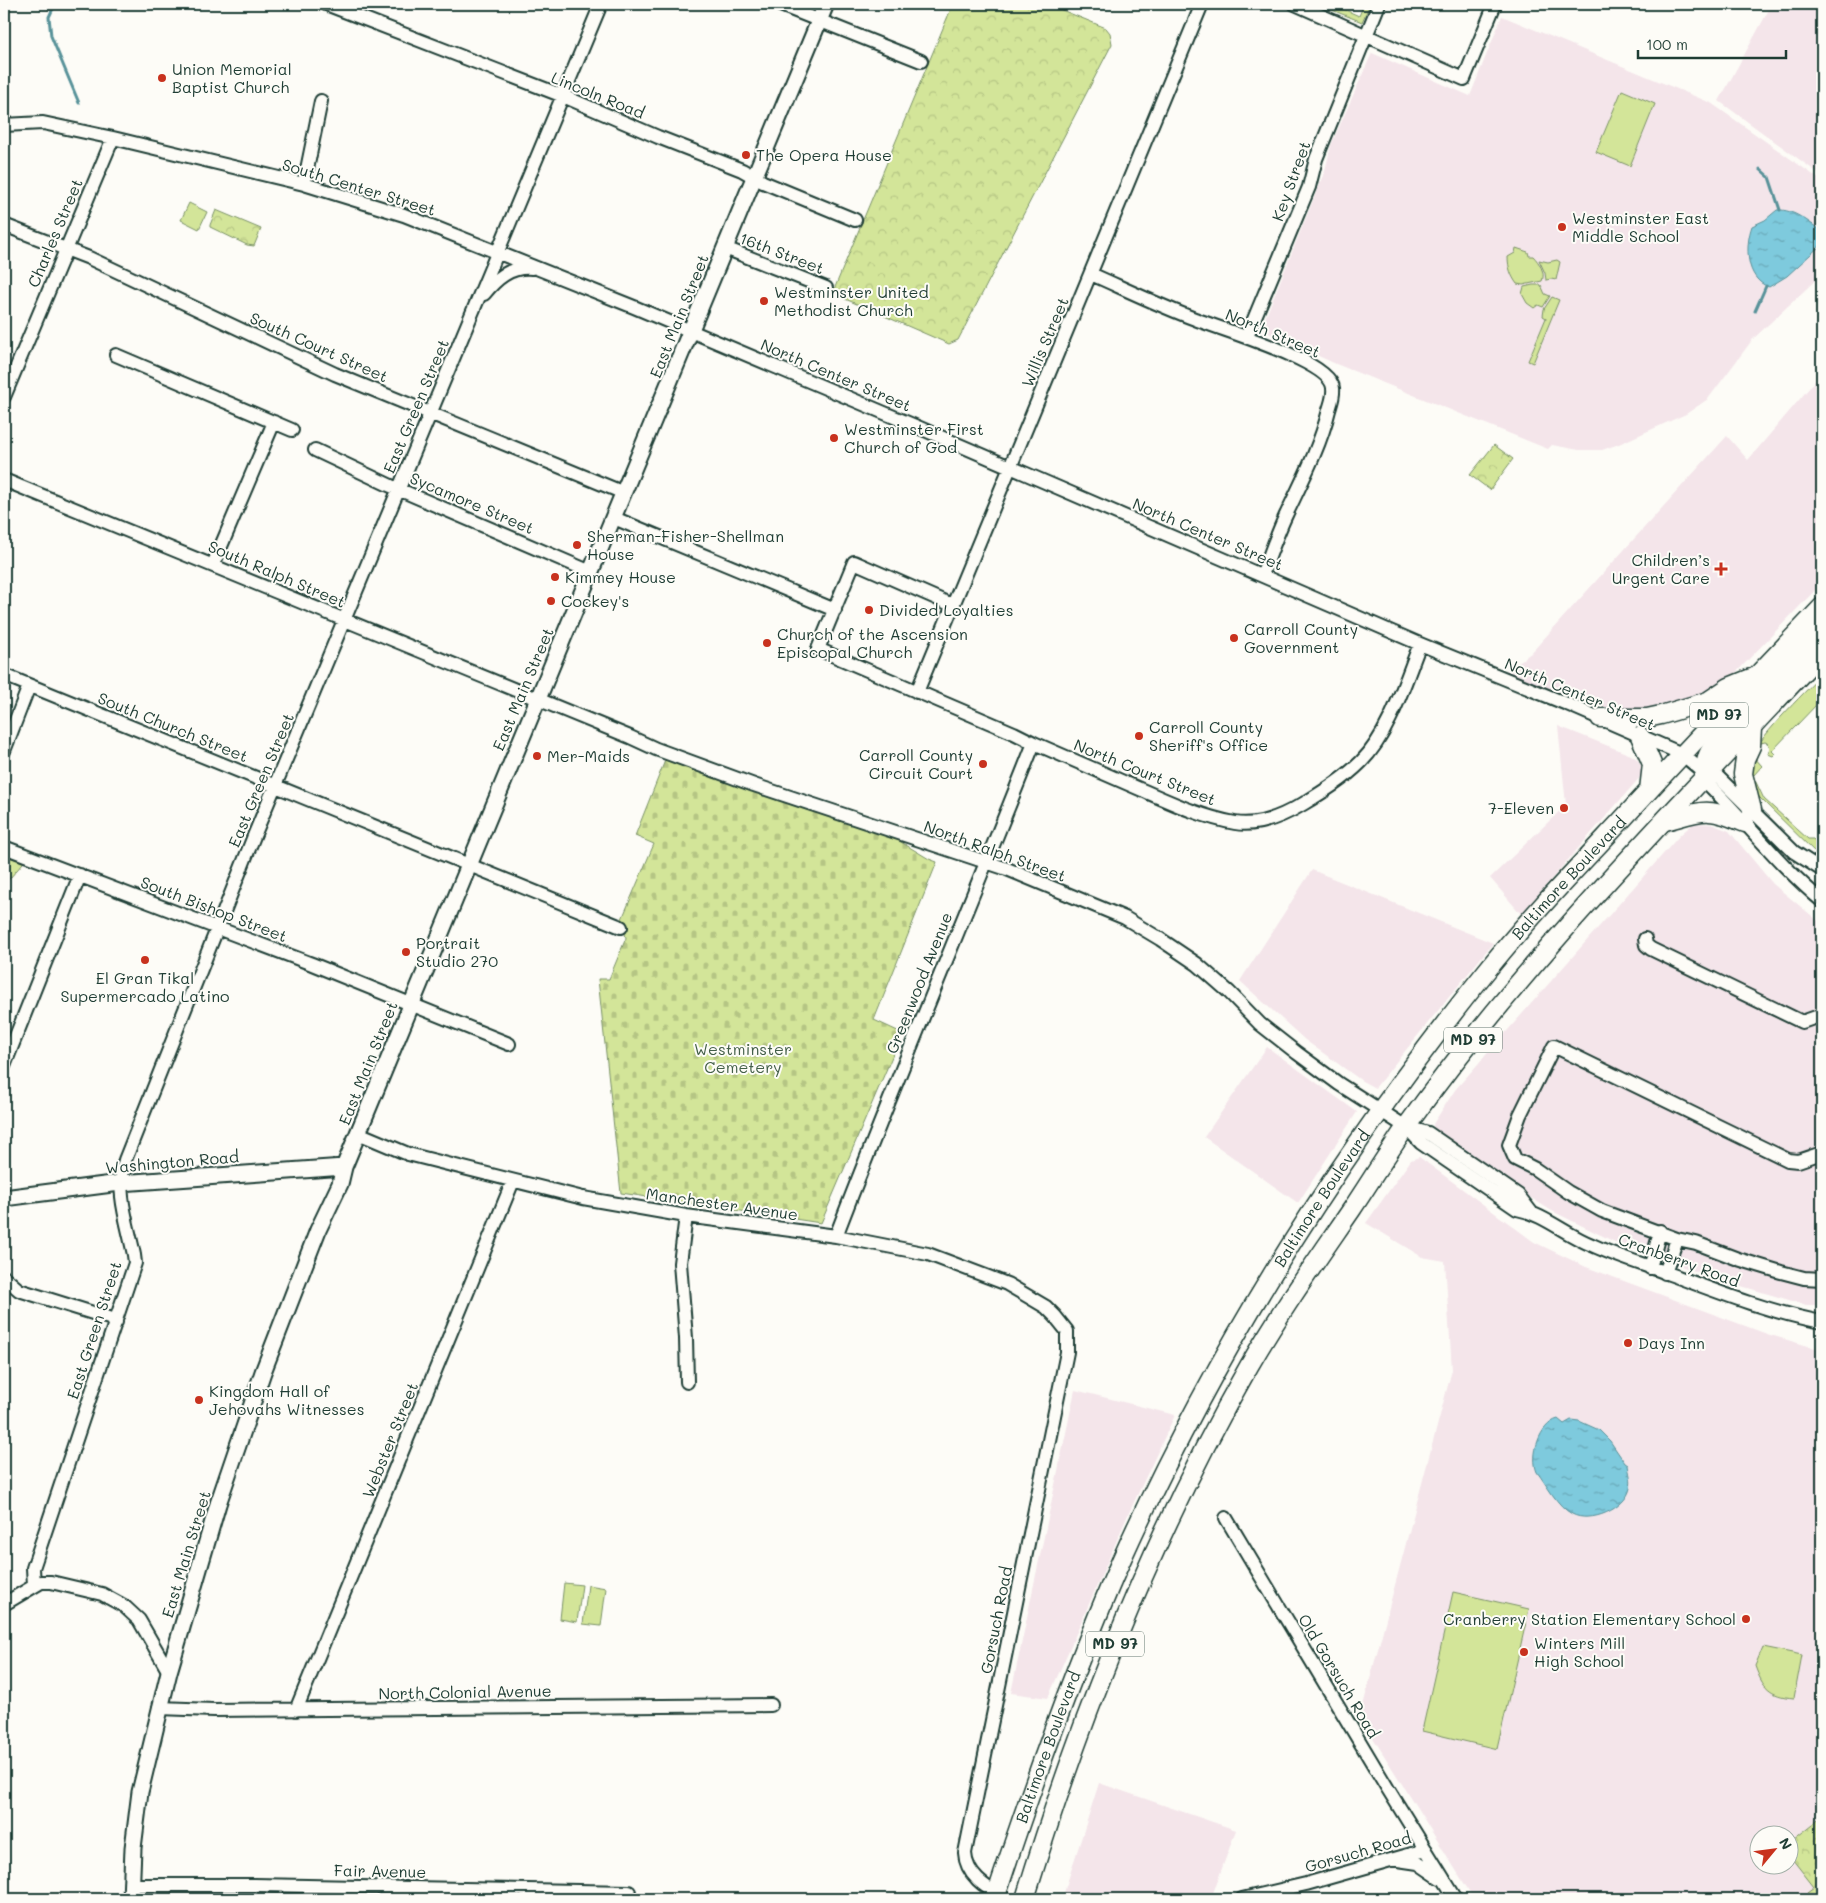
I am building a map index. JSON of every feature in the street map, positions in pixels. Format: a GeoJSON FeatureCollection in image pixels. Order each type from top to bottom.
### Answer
{"type":"FeatureCollection","features":[{"type":"Feature","properties":{"kind":"highway","name":"Baltimore Boulevard"},"geometry":{"type":"LineString","coordinates":[[1025,1899],[1046,1831],[1101,1677],[1135,1595],[1196,1466],[1247,1371],[1393,1119],[1488,969],[1577,868],[1682,754],[1822,607]]}},
{"type":"Feature","properties":{"kind":"highway"},"geometry":{"type":"LineString","coordinates":[[1707,775],[1705,761],[1708,752],[1822,628]]}},
{"type":"Feature","properties":{"kind":"highway","name":"Baltimore Boulevard"},"geometry":{"type":"LineString","coordinates":[[999,1898],[1029,1796],[1090,1634],[1121,1561],[1177,1444],[1223,1358],[1305,1220],[1393,1119],[1464,1052],[1543,955],[1822,652]]}},
{"type":"Feature","properties":{"kind":"highway"},"geometry":{"type":"LineString","coordinates":[[1600,718],[1647,718],[1661,715],[1708,701],[1729,687],[1756,676]]}},
{"type":"Feature","properties":{"kind":"highway"},"geometry":{"type":"LineString","coordinates":[[1665,822],[1696,812],[1712,811],[1728,815],[1749,816],[1744,774],[1745,760],[1751,746],[1752,728]]}},
{"type":"Feature","properties":{"kind":"highway"},"geometry":{"type":"LineString","coordinates":[[1640,736],[1652,764],[1649,790]]}},
{"type":"Feature","properties":{"kind":"main road","name":"East Main Street"},"geometry":{"type":"LineString","coordinates":[[131,1892],[136,1818],[146,1764],[169,1672],[238,1444],[262,1372],[318,1230],[321,1209],[327,1191],[344,1167],[826,4]]}},
{"type":"Feature","properties":{"kind":"main road","name":"Washington Road"},"geometry":{"type":"LineString","coordinates":[[4,1198],[120,1183],[344,1167]]}},
{"type":"Feature","properties":{"kind":"street","name":"Lincoln Road"},"geometry":{"type":"LineString","coordinates":[[326,4],[340,6],[563,96],[658,137],[742,170],[755,178],[855,220]]}},
{"type":"Feature","properties":{"kind":"street","name":"East Green Street"},"geometry":{"type":"LineString","coordinates":[[34,1585],[33,1568],[135,1263],[120,1183],[121,1171],[134,1134],[217,928],[600,4]]}},
{"type":"Feature","properties":{"kind":"street"},"geometry":{"type":"LineString","coordinates":[[778,4],[921,61]]}},
{"type":"Feature","properties":{"kind":"street","name":"Willis Street"},"geometry":{"type":"LineString","coordinates":[[917,692],[1202,4]]}},
{"type":"Feature","properties":{"kind":"street"},"geometry":{"type":"LineString","coordinates":[[1295,4],[1464,79],[1495,4]]}},
{"type":"Feature","properties":{"kind":"street","name":"Key Street"},"geometry":{"type":"LineString","coordinates":[[1247,336],[1309,187],[1316,159],[1379,4]]}},
{"type":"Feature","properties":{"kind":"street"},"geometry":{"type":"LineString","coordinates":[[304,184],[321,101]]}},
{"type":"Feature","properties":{"kind":"street","name":"South Center Street"},"geometry":{"type":"LineString","coordinates":[[4,125],[43,123],[304,184],[404,215],[692,331]]}},
{"type":"Feature","properties":{"kind":"street","name":"Charles Street"},"geometry":{"type":"LineString","coordinates":[[4,397],[113,138]]}},
{"type":"Feature","properties":{"kind":"street","name":"South Court Street"},"geometry":{"type":"LineString","coordinates":[[4,225],[89,258],[335,374],[624,493]]}},
{"type":"Feature","properties":{"kind":"street","name":"16th Street"},"geometry":{"type":"LineString","coordinates":[[726,248],[826,288]]}},
{"type":"Feature","properties":{"kind":"street"},"geometry":{"type":"LineString","coordinates":[[470,318],[493,283],[504,274],[520,268],[542,270]]}},
{"type":"Feature","properties":{"kind":"street","name":"North Street"},"geometry":{"type":"LineString","coordinates":[[1091,274],[1195,320],[1247,336],[1324,372],[1331,379],[1334,390],[1324,430],[1297,494],[1286,514],[1262,575]]}},
{"type":"Feature","properties":{"kind":"street","name":"North Center Street"},"geometry":{"type":"LineString","coordinates":[[692,331],[1420,644],[1682,754],[1707,775],[1710,786],[1794,852],[1822,870]]}},
{"type":"Feature","properties":{"kind":"street"},"geometry":{"type":"LineString","coordinates":[[116,355],[292,430]]}},
{"type":"Feature","properties":{"kind":"street"},"geometry":{"type":"LineString","coordinates":[[213,565],[274,422]]}},
{"type":"Feature","properties":{"kind":"street","name":"Sycamore Street"},"geometry":{"type":"LineString","coordinates":[[315,450],[399,490],[591,572]]}},
{"type":"Feature","properties":{"kind":"street","name":"South Ralph Street"},"geometry":{"type":"LineString","coordinates":[[4,480],[538,699]]}},
{"type":"Feature","properties":{"kind":"street"},"geometry":{"type":"LineString","coordinates":[[614,518],[835,610],[854,562],[952,605]]}},
{"type":"Feature","properties":{"kind":"street","name":"North Court Street"},"geometry":{"type":"LineString","coordinates":[[835,610],[818,649],[1192,811],[1236,823],[1249,824],[1277,817],[1311,799],[1346,775],[1361,762],[1380,736],[1420,644]]}},
{"type":"Feature","properties":{"kind":"street","name":"South Church Street"},"geometry":{"type":"LineString","coordinates":[[4,675],[469,864],[621,928]]}},
{"type":"Feature","properties":{"kind":"street"},"geometry":{"type":"LineString","coordinates":[[4,751],[29,686]]}},
{"type":"Feature","properties":{"kind":"street","name":"North Ralph Street"},"geometry":{"type":"LineString","coordinates":[[538,699],[656,749],[1007,869],[1125,918],[1197,964],[1260,1024],[1294,1051],[1393,1119]]}},
{"type":"Feature","properties":{"kind":"street","name":"Greenwood Avenue"},"geometry":{"type":"LineString","coordinates":[[836,1236],[1034,743]]}},
{"type":"Feature","properties":{"kind":"street","name":"North Center Street"},"geometry":{"type":"LineString","coordinates":[[1749,816],[1808,890],[1822,901]]}},
{"type":"Feature","properties":{"kind":"street","name":"South Bishop Street"},"geometry":{"type":"LineString","coordinates":[[4,847],[312,964],[509,1044]]}},
{"type":"Feature","properties":{"kind":"street"},"geometry":{"type":"LineString","coordinates":[[4,1066],[80,875]]}},
{"type":"Feature","properties":{"kind":"street"},"geometry":{"type":"LineString","coordinates":[[1808,890],[1822,894]]}},
{"type":"Feature","properties":{"kind":"street"},"geometry":{"type":"LineString","coordinates":[[1645,939],[1646,945],[1651,949],[1802,1022],[1822,1015]]}},
{"type":"Feature","properties":{"kind":"street"},"geometry":{"type":"LineString","coordinates":[[1822,1153],[1798,1161],[1788,1160],[1554,1046],[1512,1134],[1509,1145],[1515,1159],[1535,1169],[1568,1192],[1602,1211],[1738,1259],[1804,1278],[1822,1279]]}},
{"type":"Feature","properties":{"kind":"street","name":"Cranberry Road"},"geometry":{"type":"LineString","coordinates":[[1393,1119],[1421,1143],[1517,1209],[1530,1212],[1591,1245],[1737,1299],[1822,1322]]}},
{"type":"Feature","properties":{"kind":"street","name":"Manchester Avenue"},"geometry":{"type":"LineString","coordinates":[[358,1133],[403,1153],[583,1198],[686,1216],[836,1236],[928,1254],[1007,1284],[1046,1307],[1067,1331]]}},
{"type":"Feature","properties":{"kind":"street","name":"Webster Street"},"geometry":{"type":"LineString","coordinates":[[296,1710],[513,1181]]}},
{"type":"Feature","properties":{"kind":"street"},"geometry":{"type":"LineString","coordinates":[[686,1216],[680,1262],[686,1338],[687,1382]]}},
{"type":"Feature","properties":{"kind":"street"},"geometry":{"type":"LineString","coordinates":[[1650,1268],[1660,1232]]}},
{"type":"Feature","properties":{"kind":"street"},"geometry":{"type":"LineString","coordinates":[[1665,1273],[1677,1239]]}},
{"type":"Feature","properties":{"kind":"street"},"geometry":{"type":"LineString","coordinates":[[4,1277],[20,1290],[109,1318],[116,1322]]}},
{"type":"Feature","properties":{"kind":"street","name":"Gorsuch Road"},"geometry":{"type":"LineString","coordinates":[[999,1898],[969,1870],[966,1863],[966,1844],[982,1776],[1067,1352],[1067,1331]]}},
{"type":"Feature","properties":{"kind":"street","name":"Old Gorsuch Road"},"geometry":{"type":"LineString","coordinates":[[1226,1518],[1426,1850]]}},
{"type":"Feature","properties":{"kind":"street"},"geometry":{"type":"LineString","coordinates":[[4,1604],[41,1582],[51,1582],[102,1594],[124,1606],[139,1620],[169,1672]]}},
{"type":"Feature","properties":{"kind":"street","name":"North Colonial Avenue"},"geometry":{"type":"LineString","coordinates":[[159,1708],[296,1710],[771,1705]]}},
{"type":"Feature","properties":{"kind":"street","name":"Gorsuch Road"},"geometry":{"type":"LineString","coordinates":[[1242,1899],[1426,1850],[1456,1899]]}},
{"type":"Feature","properties":{"kind":"street"},"geometry":{"type":"LineString","coordinates":[[1388,1860],[1418,1863],[1436,1874],[1448,1885]]}},
{"type":"Feature","properties":{"kind":"street","name":"Fair Avenue"},"geometry":{"type":"LineString","coordinates":[[131,1892],[265,1885],[629,1892]]}},
{"type":"Feature","properties":{"kind":"shaded area"},"geometry":{"type":"Polygon","coordinates":[[[1772,4],[1822,4],[1822,176],[1719,101],[1772,4]]]}},
{"type":"Feature","properties":{"kind":"shaded area","name":"Westminster East Middle School"},"geometry":{"type":"Polygon","coordinates":[[[1502,16],[1711,103],[1822,181],[1822,274],[1753,339],[1708,399],[1686,414],[1602,450],[1579,450],[1552,445],[1548,449],[1336,364],[1270,334],[1265,328],[1264,321],[1325,171],[1331,145],[1372,53],[1470,96],[1502,16]]]}},
{"type":"Feature","properties":{"kind":"shaded area"},"geometry":{"type":"Polygon","coordinates":[[[1822,373],[1822,583],[1725,684],[1701,701],[1641,714],[1603,707],[1525,687],[1502,674],[1531,653],[1727,436],[1748,460],[1822,373]]]}},
{"type":"Feature","properties":{"kind":"shaded area"},"geometry":{"type":"Polygon","coordinates":[[[1558,726],[1631,755],[1637,759],[1642,767],[1641,776],[1521,914],[1490,878],[1566,805],[1558,726]]]}},
{"type":"Feature","properties":{"kind":"shaded area"},"geometry":{"type":"Polygon","coordinates":[[[1694,823],[1711,824],[1729,831],[1773,884],[1822,924],[1822,1305],[1806,1305],[1714,1278],[1615,1242],[1552,1211],[1447,1145],[1434,1132],[1433,1124],[1455,1090],[1680,835],[1694,823]]]}},
{"type":"Feature","properties":{"kind":"shaded area"},"geometry":{"type":"Polygon","coordinates":[[[1312,870],[1493,943],[1375,1088],[1362,1081],[1305,1040],[1240,981],[1312,870]]]}},
{"type":"Feature","properties":{"kind":"shaded area"},"geometry":{"type":"Polygon","coordinates":[[[1267,1047],[1357,1112],[1298,1203],[1204,1137],[1267,1047]]]}},
{"type":"Feature","properties":{"kind":"shaded area","name":"Winters Mill High School"},"geometry":{"type":"Polygon","coordinates":[[[1419,1157],[1534,1242],[1586,1267],[1767,1334],[1822,1350],[1822,1899],[1474,1899],[1360,1717],[1452,1370],[1445,1261],[1422,1257],[1366,1223],[1411,1160],[1419,1157]]]}},
{"type":"Feature","properties":{"kind":"shaded area"},"geometry":{"type":"Polygon","coordinates":[[[1075,1390],[1175,1415],[1127,1517],[1048,1698],[1011,1693],[1075,1390]]]}},
{"type":"Feature","properties":{"kind":"shaded area"},"geometry":{"type":"Polygon","coordinates":[[[1099,1783],[1236,1830],[1213,1893],[1191,1899],[1062,1899],[1099,1783]]]}},
{"type":"Feature","properties":{"kind":"green space"},"geometry":{"type":"Polygon","coordinates":[[[953,4],[1047,4],[1106,28],[1110,33],[1112,44],[958,340],[949,344],[836,295],[833,292],[953,4]]]}},
{"type":"Feature","properties":{"kind":"green space"},"geometry":{"type":"Polygon","coordinates":[[[1317,4],[1332,4],[1359,16],[1364,4],[1370,4],[1362,22],[1317,4]]]}},
{"type":"Feature","properties":{"kind":"green space"},"geometry":{"type":"Polygon","coordinates":[[[1622,90],[1655,104],[1630,166],[1596,152],[1622,90]]]}},
{"type":"Feature","properties":{"kind":"green space"},"geometry":{"type":"Polygon","coordinates":[[[189,203],[207,212],[199,229],[181,220],[189,203]]]}},
{"type":"Feature","properties":{"kind":"green space"},"geometry":{"type":"Polygon","coordinates":[[[216,210],[261,229],[254,246],[247,245],[210,227],[216,210]]]}},
{"type":"Feature","properties":{"kind":"green space"},"geometry":{"type":"Polygon","coordinates":[[[1516,248],[1528,252],[1529,256],[1533,256],[1540,264],[1542,281],[1523,285],[1517,284],[1510,271],[1508,257],[1515,253],[1516,248]]]}},
{"type":"Feature","properties":{"kind":"green space"},"geometry":{"type":"Polygon","coordinates":[[[1539,260],[1548,262],[1557,260],[1560,262],[1556,280],[1546,280],[1539,260]]]}},
{"type":"Feature","properties":{"kind":"green space"},"geometry":{"type":"Polygon","coordinates":[[[1541,285],[1545,294],[1550,296],[1543,307],[1538,305],[1534,308],[1527,303],[1522,294],[1524,287],[1541,285]]]}},
{"type":"Feature","properties":{"kind":"green space"},"geometry":{"type":"Polygon","coordinates":[[[1552,297],[1559,300],[1533,363],[1528,361],[1546,318],[1543,316],[1544,309],[1552,297]]]}},
{"type":"Feature","properties":{"kind":"green space"},"geometry":{"type":"Polygon","coordinates":[[[1494,445],[1513,459],[1490,490],[1470,475],[1494,445]]]}},
{"type":"Feature","properties":{"kind":"green space"},"geometry":{"type":"Polygon","coordinates":[[[1822,674],[1822,695],[1819,702],[1772,751],[1775,754],[1773,756],[1768,754],[1769,745],[1765,742],[1761,743],[1754,757],[1762,766],[1753,776],[1764,799],[1808,839],[1813,839],[1822,848],[1822,859],[1759,797],[1749,772],[1749,764],[1759,743],[1822,674]]]}},
{"type":"Feature","properties":{"kind":"green space","name":"Westminster Cemetery"},"geometry":{"type":"Polygon","coordinates":[[[666,758],[891,836],[937,862],[874,1020],[902,1033],[821,1223],[621,1193],[598,979],[609,979],[626,938],[622,919],[654,844],[635,836],[666,758]]]}},
{"type":"Feature","properties":{"kind":"green space"},"geometry":{"type":"Polygon","coordinates":[[[4,855],[23,863],[4,885],[4,855]]]}},
{"type":"Feature","properties":{"kind":"green space"},"geometry":{"type":"Polygon","coordinates":[[[564,1583],[582,1585],[577,1622],[560,1619],[564,1583]]]}},
{"type":"Feature","properties":{"kind":"green space"},"geometry":{"type":"Polygon","coordinates":[[[588,1585],[606,1588],[601,1626],[583,1624],[588,1585]]]}},
{"type":"Feature","properties":{"kind":"green space"},"geometry":{"type":"Polygon","coordinates":[[[1453,1592],[1529,1609],[1497,1749],[1422,1731],[1453,1592]]]}},
{"type":"Feature","properties":{"kind":"green space"},"geometry":{"type":"Polygon","coordinates":[[[1763,1647],[1802,1655],[1794,1698],[1773,1693],[1764,1685],[1755,1666],[1763,1647]]]}},
{"type":"Feature","properties":{"kind":"green space"},"geometry":{"type":"Polygon","coordinates":[[[1822,1817],[1822,1899],[1813,1899],[1807,1892],[1814,1887],[1798,1867],[1798,1836],[1822,1817]]]}},
{"type":"Feature","properties":{"kind":"water"},"geometry":{"type":"Polygon","coordinates":[[[1777,210],[1795,214],[1822,231],[1822,244],[1787,276],[1769,287],[1755,277],[1751,269],[1748,242],[1752,226],[1765,220],[1777,210]]]}},
{"type":"Feature","properties":{"kind":"water"},"geometry":{"type":"Polygon","coordinates":[[[1558,1419],[1564,1424],[1571,1420],[1579,1421],[1599,1430],[1628,1465],[1631,1479],[1630,1488],[1627,1496],[1615,1508],[1597,1516],[1579,1517],[1572,1514],[1557,1501],[1537,1472],[1535,1458],[1538,1441],[1546,1427],[1558,1419]]]}},
{"type":"Feature","properties":{"kind":"waterway"},"geometry":{"type":"LineString","coordinates":[[55,4],[49,17],[51,36],[79,103]]}},
{"type":"Feature","properties":{"kind":"waterway"},"geometry":{"type":"LineString","coordinates":[[1760,169],[1769,177],[1780,210]]}},
{"type":"Feature","properties":{"kind":"waterway"},"geometry":{"type":"LineString","coordinates":[[1755,311],[1766,286]]}},
{"type":"Feature","properties":{"kind":"place","name":"Union Memorial Baptist Church"},"geometry":{"type":"Point","coordinates":[162,78]}},
{"type":"Feature","properties":{"kind":"place","name":"The Opera House"},"geometry":{"type":"Point","coordinates":[746,155]}},
{"type":"Feature","properties":{"kind":"place","name":"Westminster East Middle School"},"geometry":{"type":"Point","coordinates":[1562,227]}},
{"type":"Feature","properties":{"kind":"place","name":"Westminster United Methodist Church"},"geometry":{"type":"Point","coordinates":[764,301]}},
{"type":"Feature","properties":{"kind":"place","name":"Westminster First Church of God"},"geometry":{"type":"Point","coordinates":[834,438]}},
{"type":"Feature","properties":{"kind":"place","name":"Sherman-Fisher-Shellman House"},"geometry":{"type":"Point","coordinates":[577,545]}},
{"type":"Feature","properties":{"kind":"place","name":"Children’s Urgent Care"},"geometry":{"type":"Point","coordinates":[1721,569]}},
{"type":"Feature","properties":{"kind":"place","name":"Kimmey House"},"geometry":{"type":"Point","coordinates":[555,577]}},
{"type":"Feature","properties":{"kind":"place","name":"Cockey's"},"geometry":{"type":"Point","coordinates":[551,601]}},
{"type":"Feature","properties":{"kind":"place","name":"Divided Loyalties"},"geometry":{"type":"Point","coordinates":[869,610]}},
{"type":"Feature","properties":{"kind":"place","name":"Carroll County Government"},"geometry":{"type":"Point","coordinates":[1234,638]}},
{"type":"Feature","properties":{"kind":"place","name":"Church of the Ascension Episcopal Church"},"geometry":{"type":"Point","coordinates":[767,643]}},
{"type":"Feature","properties":{"kind":"place","name":"Carroll County Sheriff's Office"},"geometry":{"type":"Point","coordinates":[1139,736]}},
{"type":"Feature","properties":{"kind":"place","name":"Mer-Maids"},"geometry":{"type":"Point","coordinates":[537,756]}},
{"type":"Feature","properties":{"kind":"place","name":"Carroll County Circuit Court"},"geometry":{"type":"Point","coordinates":[983,764]}},
{"type":"Feature","properties":{"kind":"place","name":"7-Eleven"},"geometry":{"type":"Point","coordinates":[1564,808]}},
{"type":"Feature","properties":{"kind":"place","name":"Portrait Studio 270"},"geometry":{"type":"Point","coordinates":[406,952]}},
{"type":"Feature","properties":{"kind":"place","name":"El Gran Tikal Supermercado Latino"},"geometry":{"type":"Point","coordinates":[145,960]}},
{"type":"Feature","properties":{"kind":"place","name":"Days Inn"},"geometry":{"type":"Point","coordinates":[1628,1343]}},
{"type":"Feature","properties":{"kind":"place","name":"Kingdom Hall of Jehovahs Witnesses"},"geometry":{"type":"Point","coordinates":[199,1400]}},
{"type":"Feature","properties":{"kind":"place","name":"Cranberry Station Elementary School"},"geometry":{"type":"Point","coordinates":[1746,1619]}},
{"type":"Feature","properties":{"kind":"place","name":"Winters Mill High School"},"geometry":{"type":"Point","coordinates":[1524,1652]}}]}
